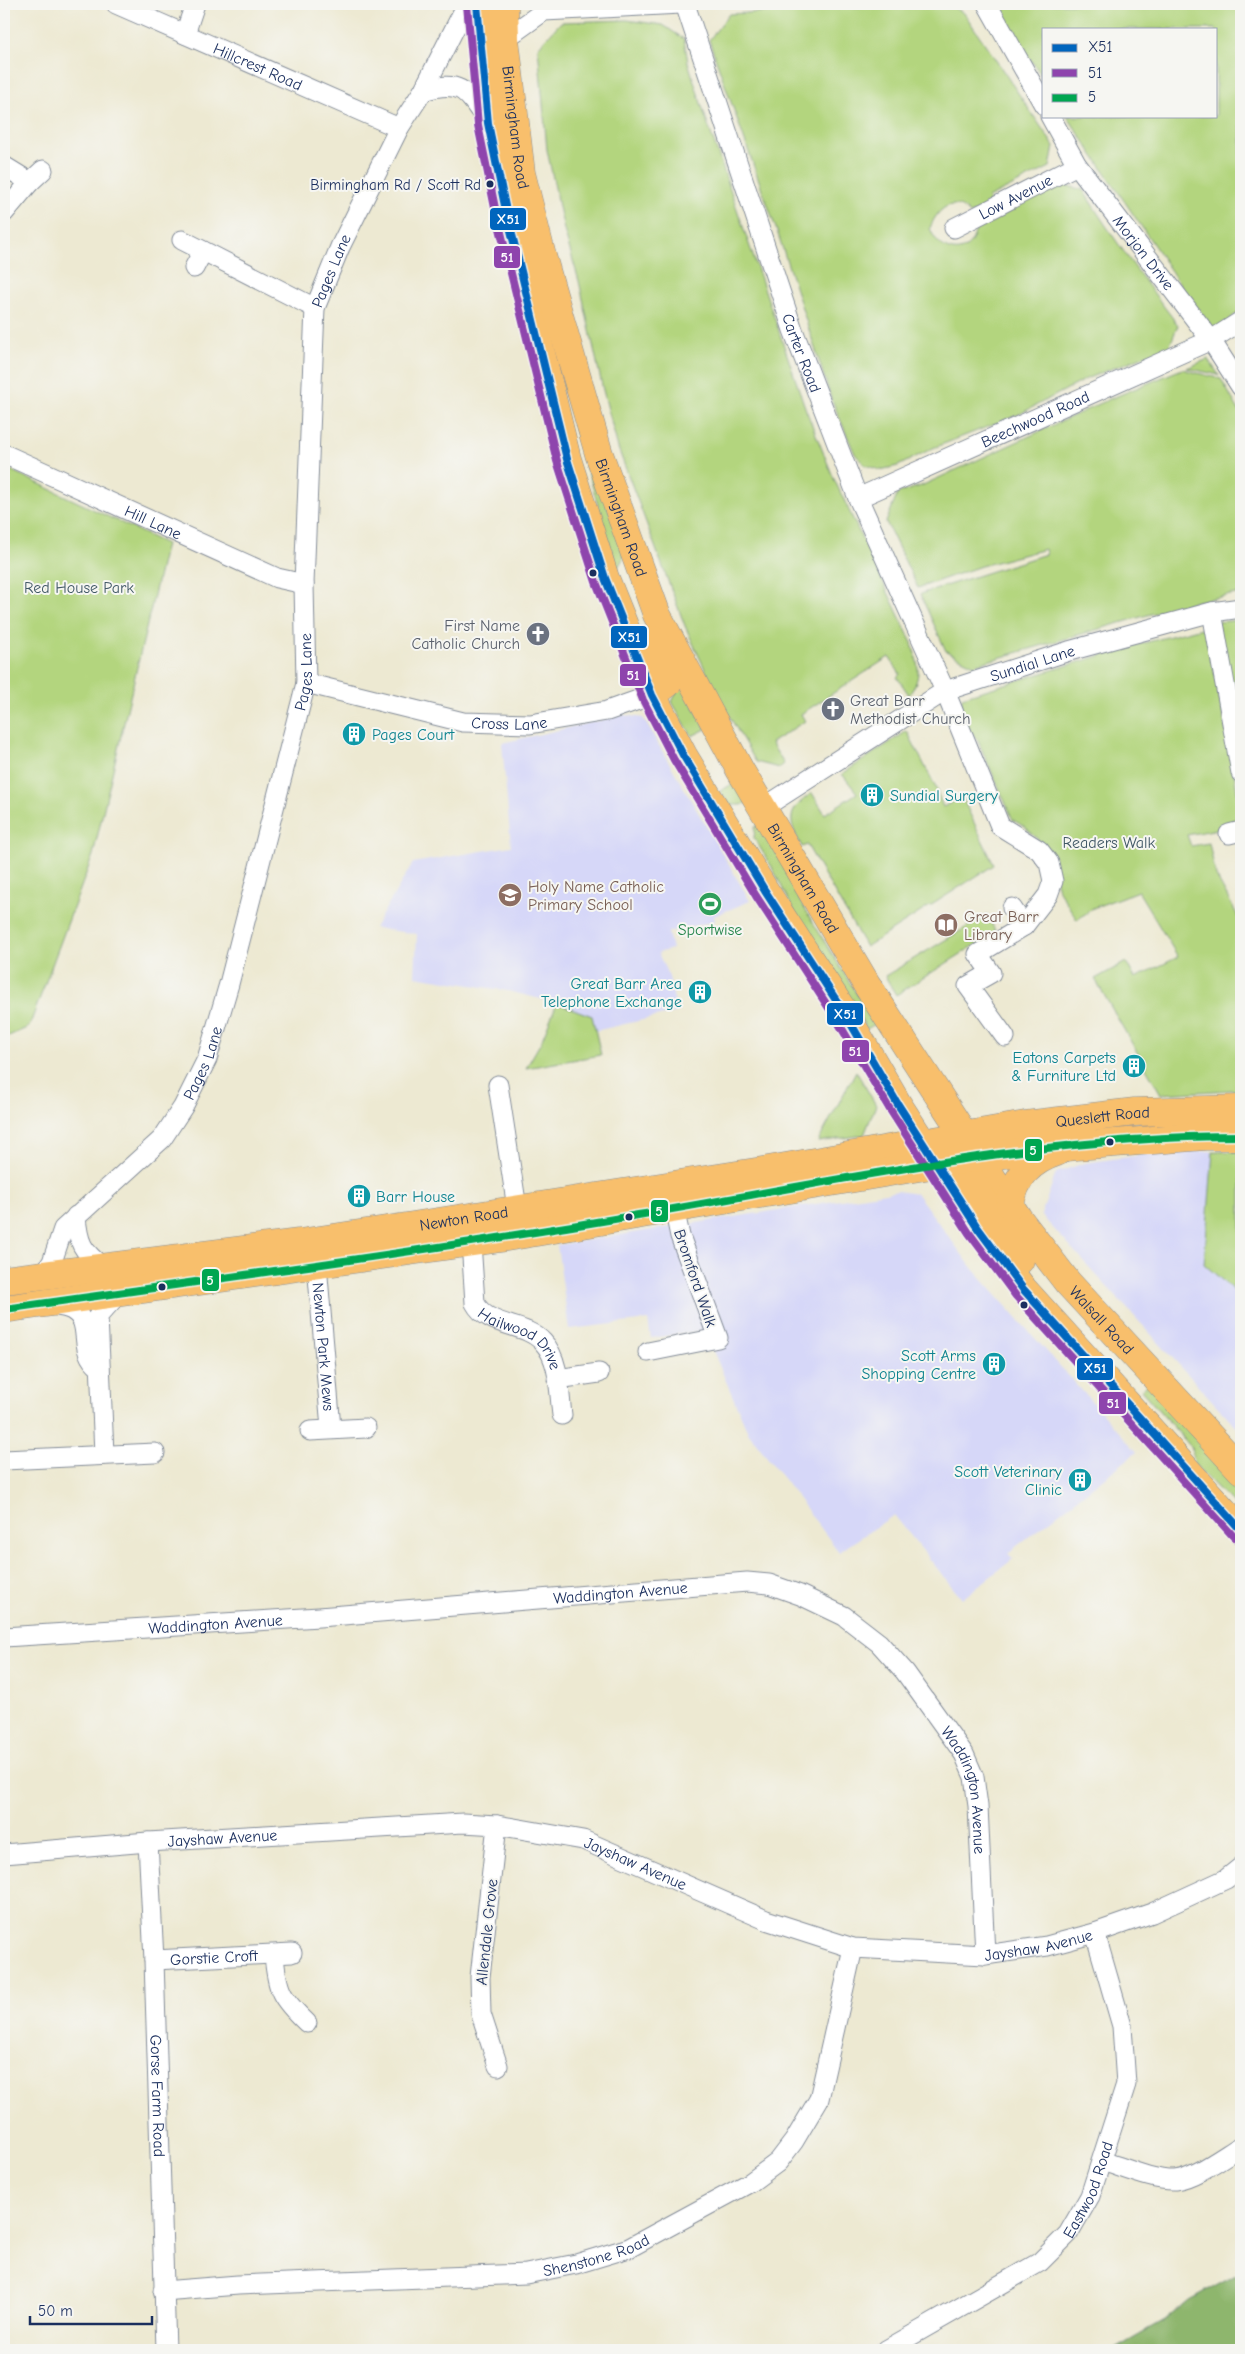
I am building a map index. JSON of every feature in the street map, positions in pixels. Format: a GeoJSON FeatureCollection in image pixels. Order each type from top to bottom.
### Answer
{"type":"FeatureCollection","features":[{"type":"Feature","properties":{"kind":"highway","name":"Birmingham Road"},"geometry":{"type":"LineString","coordinates":[[504,4],[505,39],[523,182],[598,454],[632,552],[657,615],[763,808],[867,984],[950,1149]]}},
{"type":"Feature","properties":{"kind":"highway","name":"Birmingham Road"},"geometry":{"type":"LineString","coordinates":[[467,5],[505,206],[567,459],[605,578],[652,695],[683,755],[798,943],[847,1017],[950,1149]]}},
{"type":"Feature","properties":{"kind":"highway"},"geometry":{"type":"LineString","coordinates":[[632,552],[628,571],[667,671],[668,683],[652,695]]}},
{"type":"Feature","properties":{"kind":"highway"},"geometry":{"type":"LineString","coordinates":[[728,828],[763,808]]}},
{"type":"Feature","properties":{"kind":"highway","name":"Queslett Road"},"geometry":{"type":"LineString","coordinates":[[950,1149],[1025,1125],[1159,1111],[1241,1108]]}},
{"type":"Feature","properties":{"kind":"highway"},"geometry":{"type":"LineString","coordinates":[[1159,1111],[1148,1115],[1145,1122],[1146,1132],[1161,1139]]}},
{"type":"Feature","properties":{"kind":"highway","name":"Queslett Road"},"geometry":{"type":"LineString","coordinates":[[950,1149],[1076,1146],[1161,1139],[1241,1136]]}},
{"type":"Feature","properties":{"kind":"highway"},"geometry":{"type":"LineString","coordinates":[[1010,1205],[1013,1189],[1025,1170],[1049,1154],[1076,1146]]}},
{"type":"Feature","properties":{"kind":"highway"},"geometry":{"type":"LineString","coordinates":[[950,1149],[977,1228],[1022,1289],[1069,1342],[1127,1402],[1241,1530]]}},
{"type":"Feature","properties":{"kind":"highway","name":"Walsall Road"},"geometry":{"type":"LineString","coordinates":[[950,1149],[1010,1205],[1041,1250],[1068,1283],[1147,1366],[1241,1470]]}},
{"type":"Feature","properties":{"kind":"highway","name":"Newton Road"},"geometry":{"type":"LineString","coordinates":[[4,1309],[472,1242],[674,1208],[950,1149]]}},
{"type":"Feature","properties":{"kind":"highway","name":"Newton Road"},"geometry":{"type":"LineString","coordinates":[[4,1280],[299,1243],[771,1169],[950,1149]]}},
{"type":"Feature","properties":{"kind":"highway"},"geometry":{"type":"LineString","coordinates":[[1127,1402],[1122,1385],[1127,1374],[1133,1369],[1147,1366]]}},
{"type":"Feature","properties":{"kind":"street","name":"Hillcrest Road"},"geometry":{"type":"LineString","coordinates":[[116,4],[399,128]]}},
{"type":"Feature","properties":{"kind":"street"},"geometry":{"type":"LineString","coordinates":[[185,34],[194,4]]}},
{"type":"Feature","properties":{"kind":"street"},"geometry":{"type":"LineString","coordinates":[[505,39],[543,7],[683,4]]}},
{"type":"Feature","properties":{"kind":"street","name":"Carter Road"},"geometry":{"type":"LineString","coordinates":[[683,4],[793,330],[858,498],[945,691]]}},
{"type":"Feature","properties":{"kind":"street"},"geometry":{"type":"LineString","coordinates":[[987,4],[1042,101]]}},
{"type":"Feature","properties":{"kind":"street","name":"Pages Lane"},"geometry":{"type":"LineString","coordinates":[[43,1275],[52,1262],[63,1229],[162,1139],[183,1107],[207,1059],[229,984],[306,683],[304,584],[315,308],[340,247],[399,128],[423,91],[467,5]]}},
{"type":"Feature","properties":{"kind":"street"},"geometry":{"type":"LineString","coordinates":[[423,91],[451,85],[461,88],[472,99],[488,123]]}},
{"type":"Feature","properties":{"kind":"street","name":"Morjon Drive"},"geometry":{"type":"LineString","coordinates":[[1051,118],[1077,165],[1211,340],[1241,387]]}},
{"type":"Feature","properties":{"kind":"street","name":"Low Avenue"},"geometry":{"type":"LineString","coordinates":[[954,228],[1077,165]]}},
{"type":"Feature","properties":{"kind":"street"},"geometry":{"type":"LineString","coordinates":[[4,166],[36,176],[4,213]]}},
{"type":"Feature","properties":{"kind":"street"},"geometry":{"type":"LineString","coordinates":[[182,240],[199,260],[315,308]]}},
{"type":"Feature","properties":{"kind":"street","name":"Beechwood Road"},"geometry":{"type":"LineString","coordinates":[[858,498],[1211,340],[1241,321]]}},
{"type":"Feature","properties":{"kind":"street","name":"Hill Lane"},"geometry":{"type":"LineString","coordinates":[[4,454],[277,578],[304,584]]}},
{"type":"Feature","properties":{"kind":"street","name":"Sundial Lane"},"geometry":{"type":"LineString","coordinates":[[763,808],[945,691],[1069,651],[1212,612],[1241,608]]}},
{"type":"Feature","properties":{"kind":"street"},"geometry":{"type":"LineString","coordinates":[[1212,612],[1241,773]]}},
{"type":"Feature","properties":{"kind":"street","name":"Cross Lane"},"geometry":{"type":"LineString","coordinates":[[306,683],[463,722],[530,724],[607,711],[652,695]]}},
{"type":"Feature","properties":{"kind":"street"},"geometry":{"type":"LineString","coordinates":[[945,691],[1000,826],[1039,850],[1049,863],[1053,881],[1048,896],[1024,926],[978,954],[991,973],[968,986],[1005,1037]]}},
{"type":"Feature","properties":{"kind":"street"},"geometry":{"type":"LineString","coordinates":[[1012,908],[1024,926]]}},
{"type":"Feature","properties":{"kind":"street"},"geometry":{"type":"LineString","coordinates":[[498,1084],[517,1208]]}},
{"type":"Feature","properties":{"kind":"street","name":"Bromford Walk"},"geometry":{"type":"LineString","coordinates":[[648,1352],[718,1338],[680,1236],[674,1208]]}},
{"type":"Feature","properties":{"kind":"street"},"geometry":{"type":"LineString","coordinates":[[76,1216],[78,1239],[89,1256],[103,1267]]}},
{"type":"Feature","properties":{"kind":"street","name":"Hailwood Drive"},"geometry":{"type":"LineString","coordinates":[[472,1242],[475,1303],[484,1315],[533,1334],[544,1343],[554,1361],[562,1416]]}},
{"type":"Feature","properties":{"kind":"street","name":"Newton Park Mews"},"geometry":{"type":"LineString","coordinates":[[317,1265],[330,1428]]}},
{"type":"Feature","properties":{"kind":"street"},"geometry":{"type":"LineString","coordinates":[[104,1454],[98,1316],[119,1293]]}},
{"type":"Feature","properties":{"kind":"street"},"geometry":{"type":"LineString","coordinates":[[43,1303],[71,1309],[80,1317],[84,1326],[87,1355],[100,1368]]}},
{"type":"Feature","properties":{"kind":"street","name":"Hailwood Drive"},"geometry":{"type":"LineString","coordinates":[[557,1379],[599,1373]]}},
{"type":"Feature","properties":{"kind":"street","name":"Newton Park Mews"},"geometry":{"type":"LineString","coordinates":[[310,1431],[330,1428],[366,1428]]}},
{"type":"Feature","properties":{"kind":"street"},"geometry":{"type":"LineString","coordinates":[[4,1460],[155,1453]]}},
{"type":"Feature","properties":{"kind":"street","name":"Waddington Avenue"},"geometry":{"type":"LineString","coordinates":[[4,1637],[319,1617],[747,1582],[769,1584],[800,1595],[844,1616],[879,1642],[905,1672],[964,1754],[974,1777],[978,1806],[985,1955]]}},
{"type":"Feature","properties":{"kind":"street","name":"Jayshaw Avenue"},"geometry":{"type":"LineString","coordinates":[[4,1854],[148,1842],[464,1823],[497,1825],[583,1840],[766,1920],[853,1948],[985,1955],[1048,1946],[1095,1933],[1177,1902],[1226,1879],[1241,1867]]}},
{"type":"Feature","properties":{"kind":"street","name":"Allendale Grove"},"geometry":{"type":"LineString","coordinates":[[497,1825],[480,1977],[481,2014],[498,2066]]}},
{"type":"Feature","properties":{"kind":"street","name":"Gorse Farm Road"},"geometry":{"type":"LineString","coordinates":[[148,1842],[154,1960],[166,2350]]}},
{"type":"Feature","properties":{"kind":"street","name":"Eastwood Road"},"geometry":{"type":"LineString","coordinates":[[886,2350],[1040,2262],[1068,2234],[1090,2196],[1126,2084],[1122,2026],[1095,1933]]}},
{"type":"Feature","properties":{"kind":"street","name":"Shenstone Road"},"geometry":{"type":"LineString","coordinates":[[163,2291],[238,2285],[526,2274],[576,2264],[629,2248],[751,2182],[778,2162],[794,2142],[820,2099],[853,1948]]}},
{"type":"Feature","properties":{"kind":"street","name":"Gorstie Croft"},"geometry":{"type":"LineString","coordinates":[[154,1960],[283,1954],[276,1985],[287,2002],[307,2023]]}},
{"type":"Feature","properties":{"kind":"street"},"geometry":{"type":"LineString","coordinates":[[1102,2162],[1152,2176],[1175,2180],[1198,2172],[1241,2146]]}},
{"type":"Feature","properties":{"kind":"shaded area","name":"Holy Name Catholic Primary School"},"geometry":{"type":"Polygon","coordinates":[[[624,715],[643,718],[750,901],[714,916],[715,921],[668,932],[672,949],[658,953],[669,977],[677,1012],[595,1031],[591,1016],[557,1003],[508,991],[415,976],[417,934],[374,928],[413,863],[511,846],[502,743],[624,715]]]}},
{"type":"Feature","properties":{"kind":"shaded area"},"geometry":{"type":"Polygon","coordinates":[[[1213,1151],[1209,1206],[1234,1288],[1241,1297],[1241,1432],[1041,1215],[1056,1173],[1084,1163],[1163,1152],[1213,1151]]]}},
{"type":"Feature","properties":{"kind":"shaded area"},"geometry":{"type":"Polygon","coordinates":[[[898,1191],[917,1194],[972,1268],[1137,1452],[1008,1553],[1013,1559],[962,1599],[894,1515],[839,1552],[748,1432],[704,1330],[651,1338],[648,1320],[569,1329],[557,1245],[898,1191]]]}},
{"type":"Feature","properties":{"kind":"green space"},"geometry":{"type":"Polygon","coordinates":[[[907,4],[947,4],[964,13],[1054,146],[1050,167],[988,198],[991,204],[970,214],[958,205],[952,205],[941,210],[930,228],[935,237],[948,249],[963,249],[969,245],[974,237],[976,226],[1057,183],[1083,190],[1105,225],[1178,325],[1168,350],[1144,356],[1088,378],[1018,415],[933,448],[898,466],[880,470],[865,465],[855,454],[831,398],[779,237],[709,40],[729,14],[907,4]]]}},
{"type":"Feature","properties":{"kind":"green space"},"geometry":{"type":"Polygon","coordinates":[[[1007,4],[1241,4],[1241,310],[1217,330],[1208,329],[1068,118],[1218,118],[1218,28],[1042,28],[1042,76],[1001,17],[1007,4]]]}},
{"type":"Feature","properties":{"kind":"green space"},"geometry":{"type":"Polygon","coordinates":[[[627,20],[663,25],[684,39],[688,62],[705,116],[806,410],[834,479],[912,643],[917,664],[918,676],[909,695],[897,677],[900,674],[889,657],[801,714],[805,721],[771,743],[784,764],[779,768],[756,762],[717,695],[685,626],[618,448],[579,281],[564,230],[547,150],[538,47],[561,22],[627,20]]]}},
{"type":"Feature","properties":{"kind":"green space"},"geometry":{"type":"Polygon","coordinates":[[[1208,359],[1219,375],[1187,368],[1208,359]]]}},
{"type":"Feature","properties":{"kind":"green space"},"geometry":{"type":"Polygon","coordinates":[[[564,369],[624,557],[617,569],[563,388],[564,369]]]}},
{"type":"Feature","properties":{"kind":"green space"},"geometry":{"type":"Polygon","coordinates":[[[1182,369],[1221,379],[1241,414],[1241,593],[1193,602],[974,665],[946,651],[920,594],[1046,554],[1045,549],[981,566],[918,588],[886,522],[898,493],[921,486],[1110,399],[1182,369]]]}},
{"type":"Feature","properties":{"kind":"green space","name":"Red House Park"},"geometry":{"type":"Polygon","coordinates":[[[4,467],[166,544],[93,855],[29,1027],[4,1038],[4,467]]]}},
{"type":"Feature","properties":{"kind":"green space"},"geometry":{"type":"Polygon","coordinates":[[[1241,620],[1241,740],[1217,622],[1241,620]]]}},
{"type":"Feature","properties":{"kind":"green space","name":"Readers Walk"},"geometry":{"type":"Polygon","coordinates":[[[1202,628],[1206,632],[1231,755],[1241,816],[1233,826],[1187,835],[1191,846],[1209,843],[1216,876],[1241,922],[1241,1092],[1232,1090],[1161,1094],[1095,979],[1126,962],[1135,978],[1178,957],[1138,891],[1093,908],[1077,920],[1058,889],[1045,846],[1025,827],[1013,820],[978,741],[965,725],[961,709],[962,697],[1136,645],[1202,628]]]}},
{"type":"Feature","properties":{"kind":"green space"},"geometry":{"type":"Polygon","coordinates":[[[681,682],[706,729],[692,736],[672,702],[681,682]]]}},
{"type":"Feature","properties":{"kind":"green space"},"geometry":{"type":"Polygon","coordinates":[[[907,731],[934,784],[943,807],[962,797],[994,865],[866,947],[807,845],[802,847],[794,830],[792,817],[798,805],[812,793],[825,814],[857,793],[842,774],[907,731]]]}},
{"type":"Feature","properties":{"kind":"green space"},"geometry":{"type":"Polygon","coordinates":[[[738,781],[749,801],[742,805],[730,805],[720,791],[738,781]]]}},
{"type":"Feature","properties":{"kind":"green space"},"geometry":{"type":"Polygon","coordinates":[[[761,823],[772,835],[795,893],[875,1024],[867,1029],[793,909],[772,867],[754,838],[755,827],[761,823]]]}},
{"type":"Feature","properties":{"kind":"green space"},"geometry":{"type":"Polygon","coordinates":[[[987,915],[996,932],[896,995],[885,976],[987,915]]]}},
{"type":"Feature","properties":{"kind":"green space"},"geometry":{"type":"Polygon","coordinates":[[[557,1003],[592,1016],[601,1055],[526,1068],[541,1042],[557,1003]]]}},
{"type":"Feature","properties":{"kind":"green space"},"geometry":{"type":"Polygon","coordinates":[[[856,1071],[876,1105],[864,1135],[818,1142],[856,1071]]]}},
{"type":"Feature","properties":{"kind":"green space"},"geometry":{"type":"Polygon","coordinates":[[[1213,1151],[1241,1152],[1241,1297],[1204,1264],[1213,1151]]]}},
{"type":"Feature","properties":{"kind":"green space"},"geometry":{"type":"Polygon","coordinates":[[[1148,1382],[1241,1478],[1241,1512],[1195,1465],[1191,1447],[1141,1390],[1148,1382]]]}},
{"type":"Feature","properties":{"kind":"green space"},"geometry":{"type":"Polygon","coordinates":[[[1241,2271],[1241,2350],[1113,2350],[1164,2321],[1189,2300],[1241,2271]]]}},
{"type":"Feature","properties":{"kind":"transit line","name":"X51"},"geometry":{"type":"LineString","coordinates":[[477,4],[488,123],[505,206],[567,459],[605,578],[652,695],[683,755],[765,891],[847,1017],[897,1103],[977,1227],[1023,1289],[1241,1530]]}},
{"type":"Feature","properties":{"kind":"transit line","name":"51"},"geometry":{"type":"LineString","coordinates":[[467,5],[478,125],[495,208],[557,461],[596,582],[643,700],[674,760],[756,896],[838,1022],[889,1108],[969,1233],[1016,1296],[1234,1537]]}},
{"type":"Feature","properties":{"kind":"transit line","name":"5"},"geometry":{"type":"LineString","coordinates":[[4,1309],[480,1241],[863,1175],[1013,1152],[1165,1138],[1241,1136]]}},
{"type":"Feature","properties":{"kind":"place","name":"Birmingham Rd / Scott Rd"},"geometry":{"type":"Point","coordinates":[490,184]}},
{"type":"Feature","properties":{"kind":"place","name":"First Name Catholic Church"},"geometry":{"type":"Point","coordinates":[538,634]}},
{"type":"Feature","properties":{"kind":"place","name":"Great Barr Methodist Church"},"geometry":{"type":"Point","coordinates":[833,709]}},
{"type":"Feature","properties":{"kind":"place","name":"Pages Court"},"geometry":{"type":"Point","coordinates":[354,734]}},
{"type":"Feature","properties":{"kind":"place","name":"Sundial Surgery"},"geometry":{"type":"Point","coordinates":[872,795]}},
{"type":"Feature","properties":{"kind":"place","name":"Holy Name Catholic Primary School"},"geometry":{"type":"Point","coordinates":[510,895]}},
{"type":"Feature","properties":{"kind":"place","name":"Sportwise"},"geometry":{"type":"Point","coordinates":[710,904]}},
{"type":"Feature","properties":{"kind":"place","name":"Great Barr Library"},"geometry":{"type":"Point","coordinates":[946,925]}},
{"type":"Feature","properties":{"kind":"place","name":"Great Barr Area Telephone Exchange"},"geometry":{"type":"Point","coordinates":[700,992]}},
{"type":"Feature","properties":{"kind":"place","name":"Eatons Carpets & Furniture Ltd"},"geometry":{"type":"Point","coordinates":[1134,1066]}},
{"type":"Feature","properties":{"kind":"place","name":"Barr House"},"geometry":{"type":"Point","coordinates":[359,1196]}},
{"type":"Feature","properties":{"kind":"place","name":"Scott Arms Shopping Centre"},"geometry":{"type":"Point","coordinates":[994,1364]}},
{"type":"Feature","properties":{"kind":"place","name":"Scott Veterinary Clinic"},"geometry":{"type":"Point","coordinates":[1080,1480]}}]}
